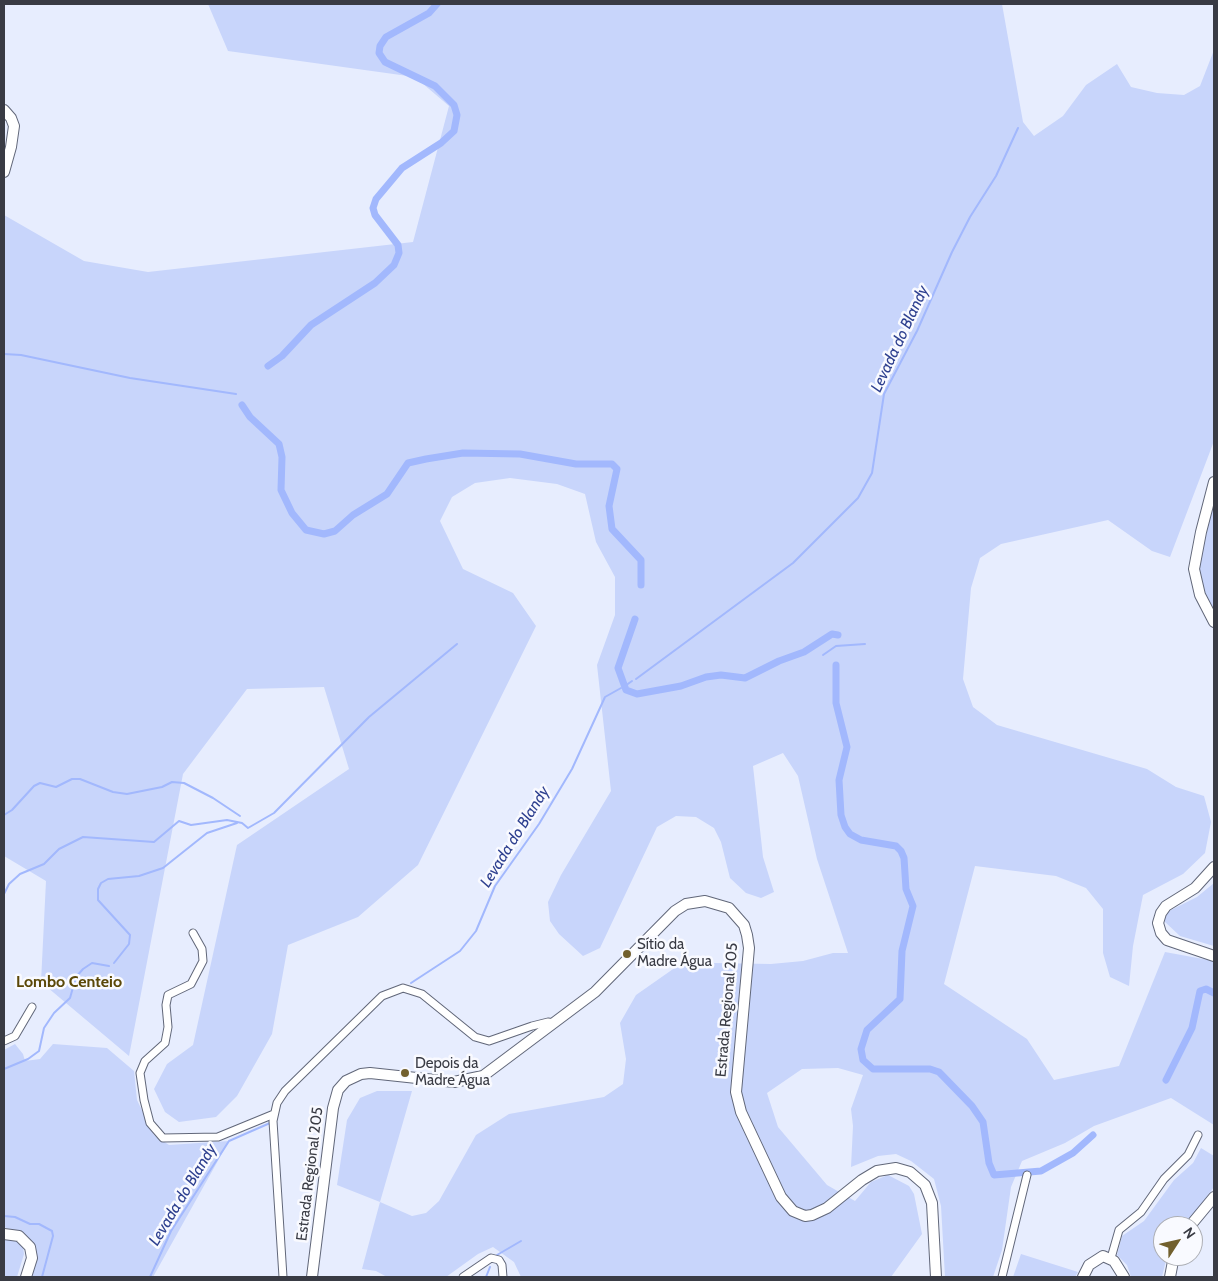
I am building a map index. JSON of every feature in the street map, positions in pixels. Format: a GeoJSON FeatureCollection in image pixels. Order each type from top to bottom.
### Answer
{"type":"FeatureCollection","features":[{"type":"Feature","properties":{"kind":"main road"},"geometry":{"type":"LineString","coordinates":[[4,110],[11,118],[14,126],[11,147],[4,172]]}},
{"type":"Feature","properties":{"kind":"main road"},"geometry":{"type":"LineString","coordinates":[[1214,482],[1194,569],[1200,595],[1214,622]]}},
{"type":"Feature","properties":{"kind":"main road"},"geometry":{"type":"LineString","coordinates":[[1214,866],[1195,888],[1166,906],[1161,913],[1158,923],[1161,933],[1168,940],[1214,956]]}},
{"type":"Feature","properties":{"kind":"main road","name":"Estrada Regional 205"},"geometry":{"type":"LineString","coordinates":[[312,1277],[333,1108],[338,1090],[346,1081],[361,1074],[370,1073],[454,1082],[475,1079],[491,1072],[609,978],[680,907],[695,901],[705,901],[728,908],[744,925],[749,941],[736,1071],[738,1103],[781,1197],[793,1212],[805,1216],[812,1215],[827,1208],[862,1180],[877,1171],[896,1168],[910,1172],[925,1185],[932,1204],[936,1277]]}},
{"type":"Feature","properties":{"kind":"main road"},"geometry":{"type":"LineString","coordinates":[[1198,1216],[1214,1197]]}},
{"type":"Feature","properties":{"kind":"main road"},"geometry":{"type":"LineString","coordinates":[[4,1234],[19,1236],[30,1247],[32,1258],[26,1277]]}},
{"type":"Feature","properties":{"kind":"main road"},"geometry":{"type":"LineString","coordinates":[[1083,1277],[1095,1259],[1102,1256],[1110,1258],[1118,1265],[1124,1277]]}},
{"type":"Feature","properties":{"kind":"street"},"geometry":{"type":"LineString","coordinates":[[194,933],[202,950],[203,962],[191,984],[174,990],[168,995],[166,1005],[168,1027],[165,1043],[145,1061],[140,1073],[150,1123],[163,1138],[218,1137],[274,1114]]}},
{"type":"Feature","properties":{"kind":"street"},"geometry":{"type":"LineString","coordinates":[[283,1277],[273,1121],[277,1103],[286,1091],[382,996],[398,988],[422,994],[475,1037],[489,1042],[532,1026],[548,1022],[554,1023]]}},
{"type":"Feature","properties":{"kind":"street"},"geometry":{"type":"LineString","coordinates":[[4,1041],[15,1036],[32,1007]]}},
{"type":"Feature","properties":{"kind":"street"},"geometry":{"type":"LineString","coordinates":[[1110,1258],[1119,1230],[1141,1212],[1164,1179],[1188,1155],[1198,1135]]}},
{"type":"Feature","properties":{"kind":"street"},"geometry":{"type":"LineString","coordinates":[[1002,1277],[1027,1175]]}},
{"type":"Feature","properties":{"kind":"street"},"geometry":{"type":"LineString","coordinates":[[463,1277],[485,1260],[494,1258],[502,1265],[502,1277]]}},
{"type":"Feature","properties":{"kind":"shaded area"},"geometry":{"type":"Polygon","coordinates":[[[208,4],[1002,4],[1023,122],[1034,136],[1063,116],[1086,85],[1117,64],[1131,87],[1157,93],[1184,95],[1200,86],[1214,50],[1214,441],[1170,557],[1152,551],[1108,520],[1001,544],[980,558],[971,588],[963,679],[973,707],[997,725],[1147,769],[1176,787],[1204,796],[1211,822],[1205,853],[1183,874],[1143,895],[1133,946],[1129,986],[1110,977],[1103,953],[1103,909],[1086,888],[1056,876],[975,866],[944,984],[1027,1039],[1054,1080],[1119,1066],[1165,952],[1214,961],[1214,1125],[1171,1098],[1094,1126],[1065,1143],[1022,1161],[1011,1187],[1002,1250],[993,1277],[945,1277],[941,1206],[934,1179],[911,1161],[896,1154],[878,1156],[851,1167],[853,1126],[851,1109],[863,1075],[838,1068],[802,1069],[767,1093],[778,1127],[827,1185],[855,1201],[871,1182],[888,1175],[909,1186],[914,1194],[922,1234],[891,1277],[521,1277],[514,1262],[493,1247],[478,1254],[446,1277],[387,1277],[376,1271],[362,1269],[380,1202],[412,1216],[426,1213],[439,1201],[476,1135],[509,1114],[604,1097],[623,1084],[626,1059],[620,1023],[636,995],[676,967],[713,963],[771,964],[803,961],[833,953],[848,953],[817,859],[798,776],[783,753],[753,766],[763,857],[774,892],[761,898],[746,893],[730,878],[721,842],[714,828],[696,817],[676,816],[657,827],[600,948],[583,956],[559,934],[550,921],[548,902],[561,875],[611,791],[597,665],[615,615],[615,577],[596,542],[585,494],[557,484],[510,478],[475,483],[452,497],[440,521],[463,569],[513,593],[536,626],[418,865],[358,917],[288,945],[272,1034],[237,1096],[216,1117],[179,1122],[165,1112],[154,1089],[167,1064],[193,1045],[237,845],[349,769],[324,687],[247,689],[183,774],[129,1056],[41,982],[46,881],[4,856],[4,215],[84,261],[148,272],[413,242],[449,106],[415,77],[228,51],[208,4]]]}},
{"type":"Feature","properties":{"kind":"shaded area"},"geometry":{"type":"Polygon","coordinates":[[[1214,500],[1214,615],[1201,589],[1199,567],[1214,500]]]}},
{"type":"Feature","properties":{"kind":"shaded area"},"geometry":{"type":"Polygon","coordinates":[[[1214,883],[1214,946],[1180,936],[1165,922],[1164,916],[1169,911],[1197,897],[1214,883]]]}},
{"type":"Feature","properties":{"kind":"shaded area"},"geometry":{"type":"Polygon","coordinates":[[[15,1044],[23,1054],[25,1061],[40,1059],[53,1044],[107,1048],[134,1071],[137,1100],[154,1135],[169,1145],[229,1141],[153,1277],[30,1277],[34,1248],[26,1235],[4,1227],[4,1050],[15,1044]]]}},
{"type":"Feature","properties":{"kind":"shaded area"},"geometry":{"type":"Polygon","coordinates":[[[377,1091],[412,1091],[380,1202],[337,1185],[347,1120],[360,1098],[377,1091]]]}},
{"type":"Feature","properties":{"kind":"shaded area"},"geometry":{"type":"Polygon","coordinates":[[[1201,1148],[1214,1156],[1214,1187],[1192,1216],[1153,1216],[1153,1266],[1165,1266],[1162,1277],[1131,1277],[1127,1265],[1117,1255],[1122,1236],[1144,1221],[1174,1180],[1193,1163],[1201,1148]]]}},
{"type":"Feature","properties":{"kind":"shaded area"},"geometry":{"type":"Polygon","coordinates":[[[4,1236],[14,1238],[23,1247],[24,1254],[17,1277],[4,1277],[4,1236]]]}},
{"type":"Feature","properties":{"kind":"shaded area"},"geometry":{"type":"Polygon","coordinates":[[[1021,1254],[1078,1272],[1075,1277],[1013,1277],[1021,1254]]]}},
{"type":"Feature","properties":{"kind":"waterway"},"geometry":{"type":"LineString","coordinates":[[268,366],[282,356],[311,325],[375,283],[394,265],[399,253],[398,245],[375,215],[373,208],[376,199],[402,168],[441,143],[454,131],[457,115],[454,105],[435,86],[385,62],[379,53],[380,46],[386,37],[429,13],[437,4]]}},
{"type":"Feature","properties":{"kind":"waterway","name":"Levada do Blandy"},"geometry":{"type":"LineString","coordinates":[[636,679],[793,563],[858,498],[872,473],[884,394],[917,331],[952,252],[970,217],[996,176],[1018,128]]}},
{"type":"Feature","properties":{"kind":"waterway"},"geometry":{"type":"LineString","coordinates":[[4,354],[21,355],[130,378],[236,394]]}},
{"type":"Feature","properties":{"kind":"waterway"},"geometry":{"type":"LineString","coordinates":[[242,405],[250,417],[279,444],[282,457],[281,490],[292,513],[306,530],[324,534],[335,531],[353,515],[387,494],[408,463],[463,453],[520,454],[576,464],[612,464],[617,469],[609,506],[612,529],[641,560],[641,585]]}},
{"type":"Feature","properties":{"kind":"waterway"},"geometry":{"type":"LineString","coordinates":[[635,619],[618,668],[626,690],[637,694],[681,686],[706,677],[721,675],[745,678],[779,661],[804,652],[832,634],[838,635]]}},
{"type":"Feature","properties":{"kind":"waterway"},"geometry":{"type":"LineString","coordinates":[[4,894],[9,884],[20,874],[44,864],[59,849],[83,837],[154,842],[179,821],[191,825],[227,820],[242,823],[248,828],[274,813],[369,717],[457,644]]}},
{"type":"Feature","properties":{"kind":"waterway"},"geometry":{"type":"LineString","coordinates":[[823,655],[836,646],[865,644]]}},
{"type":"Feature","properties":{"kind":"waterway"},"geometry":{"type":"LineString","coordinates":[[836,665],[836,703],[847,747],[839,780],[841,815],[845,827],[850,834],[861,840],[896,846],[901,851],[904,858],[906,889],[913,906],[902,951],[900,999],[867,1030],[861,1049],[863,1060],[873,1069],[930,1069],[939,1072],[972,1106],[983,1122],[989,1163],[994,1175],[1041,1171],[1073,1153],[1093,1135]]}},
{"type":"Feature","properties":{"kind":"waterway","name":"Levada do Blandy"},"geometry":{"type":"LineString","coordinates":[[625,686],[632,681]]}},
{"type":"Feature","properties":{"kind":"waterway","name":"Levada do Blandy"},"geometry":{"type":"LineString","coordinates":[[411,983],[460,951],[476,931],[495,886],[539,824],[572,769],[605,697],[621,688]]}},
{"type":"Feature","properties":{"kind":"waterway"},"geometry":{"type":"LineString","coordinates":[[4,815],[12,810],[34,786],[40,783],[56,787],[72,779],[80,779],[113,792],[127,794],[162,787],[172,782],[184,783],[213,798],[240,816]]}},
{"type":"Feature","properties":{"kind":"waterway"},"geometry":{"type":"LineString","coordinates":[[114,963],[129,944],[130,935],[98,900],[98,889],[101,883],[108,879],[139,876],[163,868],[207,833],[237,823]]}},
{"type":"Feature","properties":{"kind":"waterway"},"geometry":{"type":"LineString","coordinates":[[4,1069],[28,1059],[39,1051],[44,1028],[54,1013],[70,998],[76,977],[83,969],[92,963],[109,966]]}},
{"type":"Feature","properties":{"kind":"waterway"},"geometry":{"type":"LineString","coordinates":[[1166,1080],[1192,1028],[1200,991],[1206,989],[1214,993]]}},
{"type":"Feature","properties":{"kind":"waterway","name":"Levada do Blandy"},"geometry":{"type":"LineString","coordinates":[[150,1277],[171,1231],[229,1141],[270,1123]]}},
{"type":"Feature","properties":{"kind":"waterway"},"geometry":{"type":"LineString","coordinates":[[4,1216],[15,1217],[30,1224],[39,1224],[52,1231],[53,1236],[42,1277]]}},
{"type":"Feature","properties":{"kind":"waterway"},"geometry":{"type":"LineString","coordinates":[[497,1255],[521,1241]]}},
{"type":"Feature","properties":{"kind":"waterway"},"geometry":{"type":"LineString","coordinates":[[486,1277],[490,1267]]}},
{"type":"Feature","properties":{"kind":"place","name":"Sítio da Madre Água"},"geometry":{"type":"Point","coordinates":[627,954]}},
{"type":"Feature","properties":{"kind":"place","name":"Depois da Madre Água"},"geometry":{"type":"Point","coordinates":[405,1073]}},
{"type":"Feature","properties":{"kind":"district","name":"Lombo Centeio"},"geometry":{"type":"Point","coordinates":[69,982]}}]}
